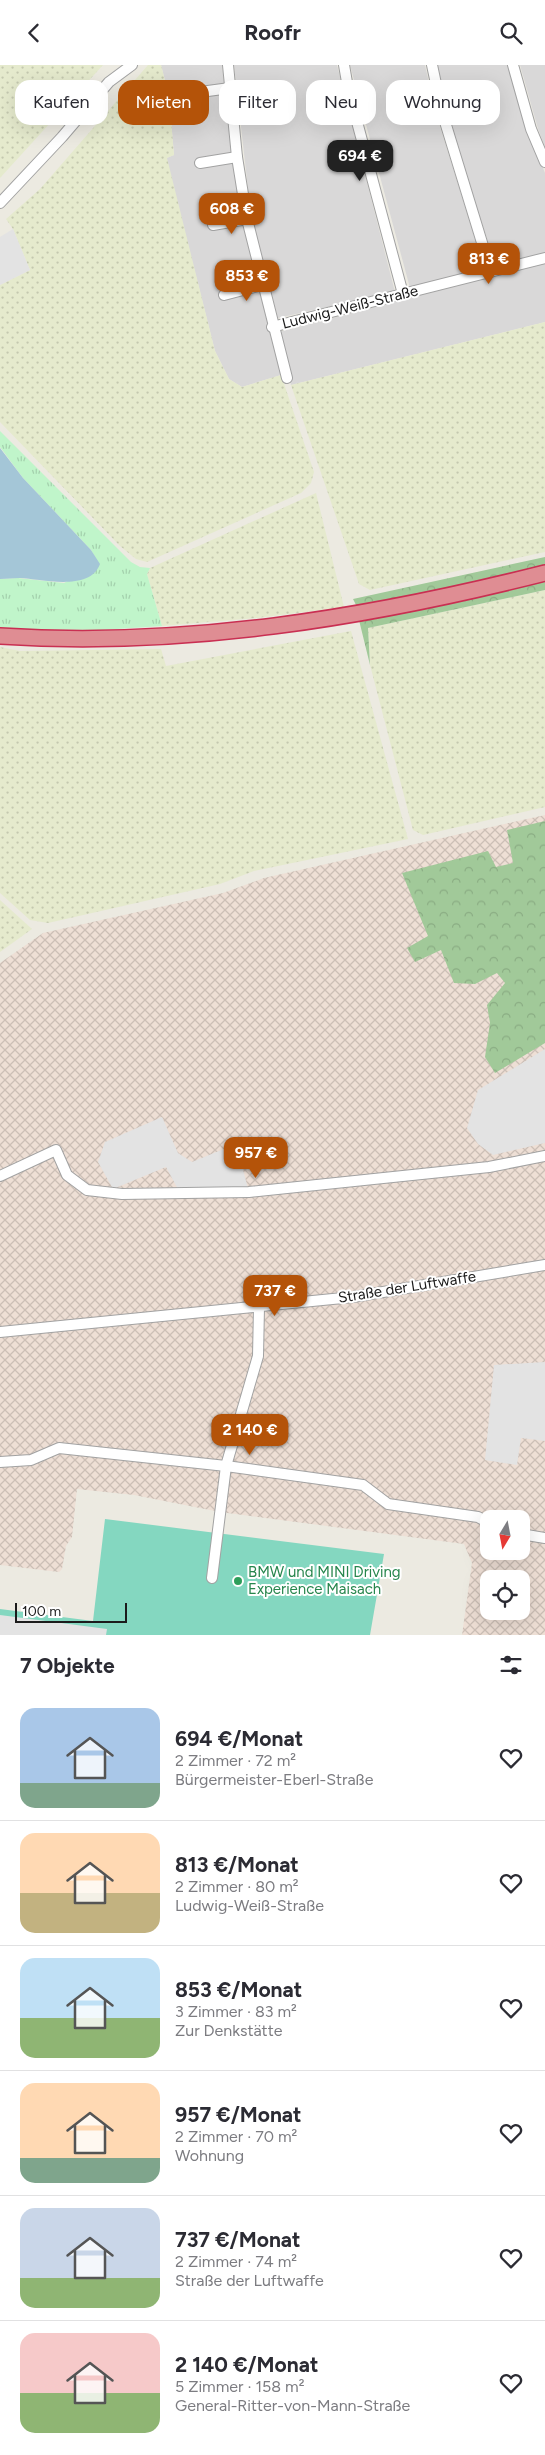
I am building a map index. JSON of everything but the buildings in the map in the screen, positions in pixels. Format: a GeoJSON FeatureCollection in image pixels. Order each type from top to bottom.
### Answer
{"type":"FeatureCollection","features":[{"type":"Feature","properties":{"kind":"highway"},"geometry":{"type":"LineString","coordinates":[[0,636],[101,638],[265,628],[416,604],[545,573]]}},
{"type":"Feature","properties":{"kind":"street"},"geometry":{"type":"LineString","coordinates":[[0,203],[62,137],[109,82],[132,65]]}},
{"type":"Feature","properties":{"kind":"street"},"geometry":{"type":"LineString","coordinates":[[228,65],[229,80]]}},
{"type":"Feature","properties":{"kind":"street"},"geometry":{"type":"LineString","coordinates":[[344,65],[348,88],[403,294]]}},
{"type":"Feature","properties":{"kind":"street"},"geometry":{"type":"LineString","coordinates":[[432,65],[442,112],[491,272]]}},
{"type":"Feature","properties":{"kind":"street"},"geometry":{"type":"LineString","coordinates":[[513,65],[532,129],[545,162]]}},
{"type":"Feature","properties":{"kind":"street"},"geometry":{"type":"LineString","coordinates":[[234,125],[247,219],[272,327],[287,379]]}},
{"type":"Feature","properties":{"kind":"street"},"geometry":{"type":"LineString","coordinates":[[200,163],[237,157]]}},
{"type":"Feature","properties":{"kind":"street"},"geometry":{"type":"LineString","coordinates":[[213,225],[247,219]]}},
{"type":"Feature","properties":{"kind":"street","name":"Ludwig-Weiß-Straße"},"geometry":{"type":"LineString","coordinates":[[272,327],[545,258]]}},
{"type":"Feature","properties":{"kind":"street"},"geometry":{"type":"LineString","coordinates":[[224,295],[262,285]]}},
{"type":"Feature","properties":{"kind":"street"},"geometry":{"type":"LineString","coordinates":[[0,1176],[56,1149],[67,1175],[86,1190],[122,1194],[248,1192],[490,1167],[545,1156]]}},
{"type":"Feature","properties":{"kind":"street","name":"Straße der Luftwaffe"},"geometry":{"type":"LineString","coordinates":[[0,1332],[259,1307],[401,1290],[545,1265]]}},
{"type":"Feature","properties":{"kind":"street"},"geometry":{"type":"LineString","coordinates":[[212,1578],[226,1466],[258,1356],[259,1307]]}},
{"type":"Feature","properties":{"kind":"street"},"geometry":{"type":"LineString","coordinates":[[0,1462],[31,1460],[59,1448],[226,1466],[363,1485],[388,1504],[480,1518]]}},
{"type":"Feature","properties":{"kind":"street"},"geometry":{"type":"LineString","coordinates":[[530,1535],[545,1537]]}},
{"type":"Feature","properties":{"kind":"shaded area"},"geometry":{"type":"Polygon","coordinates":[[[161,65],[222,65],[224,80],[219,80],[219,125],[230,125],[242,220],[281,375],[242,387],[229,379],[215,351],[166,158],[174,155],[171,125],[209,125],[209,80],[165,80],[161,65]]]}},
{"type":"Feature","properties":{"kind":"shaded area"},"geometry":{"type":"Polygon","coordinates":[[[234,65],[337,65],[341,80],[306,80],[306,125],[352,125],[395,292],[278,318],[251,215],[241,125],[296,125],[296,80],[236,80],[234,65]]]}},
{"type":"Feature","properties":{"kind":"shaded area"},"geometry":{"type":"Polygon","coordinates":[[[350,65],[425,65],[428,80],[386,80],[386,125],[439,125],[485,270],[410,288],[366,125],[376,125],[376,80],[354,80],[350,65]]]}},
{"type":"Feature","properties":{"kind":"shaded area"},"geometry":{"type":"Polygon","coordinates":[[[436,65],[508,65],[528,130],[545,173],[545,254],[496,266],[449,125],[500,125],[500,80],[439,80],[436,65]]]}},
{"type":"Feature","properties":{"kind":"shaded area"},"geometry":{"type":"Polygon","coordinates":[[[520,65],[545,65],[545,147],[538,129],[520,65]]]}},
{"type":"Feature","properties":{"kind":"shaded area"},"geometry":{"type":"Polygon","coordinates":[[[13,229],[30,270],[0,285],[0,237],[13,229]]]}},
{"type":"Feature","properties":{"kind":"shaded area"},"geometry":{"type":"Polygon","coordinates":[[[545,263],[545,322],[291,385],[279,332],[545,263]]]}},
{"type":"Feature","properties":{"kind":"shaded area"},"geometry":{"type":"Polygon","coordinates":[[[545,815],[545,1635],[462,1635],[472,1563],[464,1544],[220,1512],[134,1495],[77,1489],[72,1537],[66,1546],[62,1569],[59,1572],[0,1565],[0,963],[43,933],[223,893],[264,878],[545,815]]]}},
{"type":"Feature","properties":{"kind":"shaded area"},"geometry":{"type":"Polygon","coordinates":[[[545,1049],[545,1143],[493,1155],[478,1144],[467,1128],[478,1090],[545,1049]]]}},
{"type":"Feature","properties":{"kind":"shaded area"},"geometry":{"type":"Polygon","coordinates":[[[162,1117],[178,1153],[192,1162],[236,1144],[249,1192],[180,1193],[166,1167],[113,1189],[98,1162],[105,1142],[162,1117]]]}},
{"type":"Feature","properties":{"kind":"shaded area"},"geometry":{"type":"Polygon","coordinates":[[[545,1362],[545,1441],[521,1438],[517,1465],[485,1460],[494,1365],[545,1362]]]}},
{"type":"Feature","properties":{"kind":"shaded area"},"geometry":{"type":"Polygon","coordinates":[[[0,1615],[107,1629],[106,1635],[0,1635],[0,1615]]]}},
{"type":"Feature","properties":{"kind":"green space"},"geometry":{"type":"Polygon","coordinates":[[[0,65],[103,65],[89,80],[15,80],[15,125],[48,125],[0,178],[0,65]]]}},
{"type":"Feature","properties":{"kind":"green space"},"geometry":{"type":"Polygon","coordinates":[[[148,65],[161,65],[165,80],[135,80],[148,65]]]}},
{"type":"Feature","properties":{"kind":"green space"},"geometry":{"type":"Polygon","coordinates":[[[118,99],[118,125],[171,125],[174,155],[167,158],[215,351],[229,379],[242,387],[281,375],[314,472],[311,483],[301,493],[147,562],[136,559],[120,546],[0,422],[0,285],[30,270],[13,229],[6,219],[40,189],[96,125],[108,125],[108,111],[118,99]]]}},
{"type":"Feature","properties":{"kind":"green space"},"geometry":{"type":"Polygon","coordinates":[[[545,322],[545,552],[370,590],[359,584],[291,385],[545,322]]]}},
{"type":"Feature","properties":{"kind":"green space"},"geometry":{"type":"Polygon","coordinates":[[[0,431],[131,562],[140,567],[150,568],[147,574],[162,626],[101,630],[0,629],[0,579],[18,578],[64,583],[99,564],[91,550],[23,478],[0,447],[0,431]]]}},
{"type":"Feature","properties":{"kind":"green space"},"geometry":{"type":"Polygon","coordinates":[[[316,493],[344,607],[257,618],[162,626],[147,574],[150,568],[316,493]]]}},
{"type":"Feature","properties":{"kind":"green space"},"geometry":{"type":"Polygon","coordinates":[[[545,557],[545,567],[521,573],[357,607],[353,599],[545,557]]]}},
{"type":"Feature","properties":{"kind":"green space"},"geometry":{"type":"Polygon","coordinates":[[[545,579],[545,590],[368,628],[370,665],[359,620],[420,610],[545,579]]]}},
{"type":"Feature","properties":{"kind":"green space"},"geometry":{"type":"Polygon","coordinates":[[[545,590],[545,807],[423,835],[413,830],[370,665],[368,628],[545,590]]]}},
{"type":"Feature","properties":{"kind":"green space"},"geometry":{"type":"Polygon","coordinates":[[[351,631],[408,839],[254,871],[220,884],[48,923],[30,920],[0,893],[0,647],[20,651],[161,649],[166,666],[351,631]]]}},
{"type":"Feature","properties":{"kind":"green space"},"geometry":{"type":"Polygon","coordinates":[[[545,821],[545,1043],[495,1073],[485,1057],[490,1023],[487,1005],[505,983],[497,973],[475,984],[454,983],[441,950],[415,962],[407,948],[428,936],[402,873],[488,851],[496,867],[513,863],[507,830],[545,821]]]}},
{"type":"Feature","properties":{"kind":"green space"},"geometry":{"type":"Polygon","coordinates":[[[0,900],[32,929],[0,952],[0,900]]]}},
{"type":"Feature","properties":{"kind":"green space","name":"BMW und MINI Driving Experience Maisach"},"geometry":{"type":"Polygon","coordinates":[[[105,1519],[384,1554],[370,1635],[0,1635],[0,1609],[93,1621],[105,1519]]]}},
{"type":"Feature","properties":{"kind":"water"},"geometry":{"type":"Polygon","coordinates":[[[0,448],[23,478],[91,550],[100,564],[95,573],[76,581],[64,582],[20,578],[0,579],[0,448]]]}},
{"type":"Feature","properties":{"kind":"place","name":"BMW und MINI Driving Experience Maisach"},"geometry":{"type":"Point","coordinates":[238,1581]}}]}
